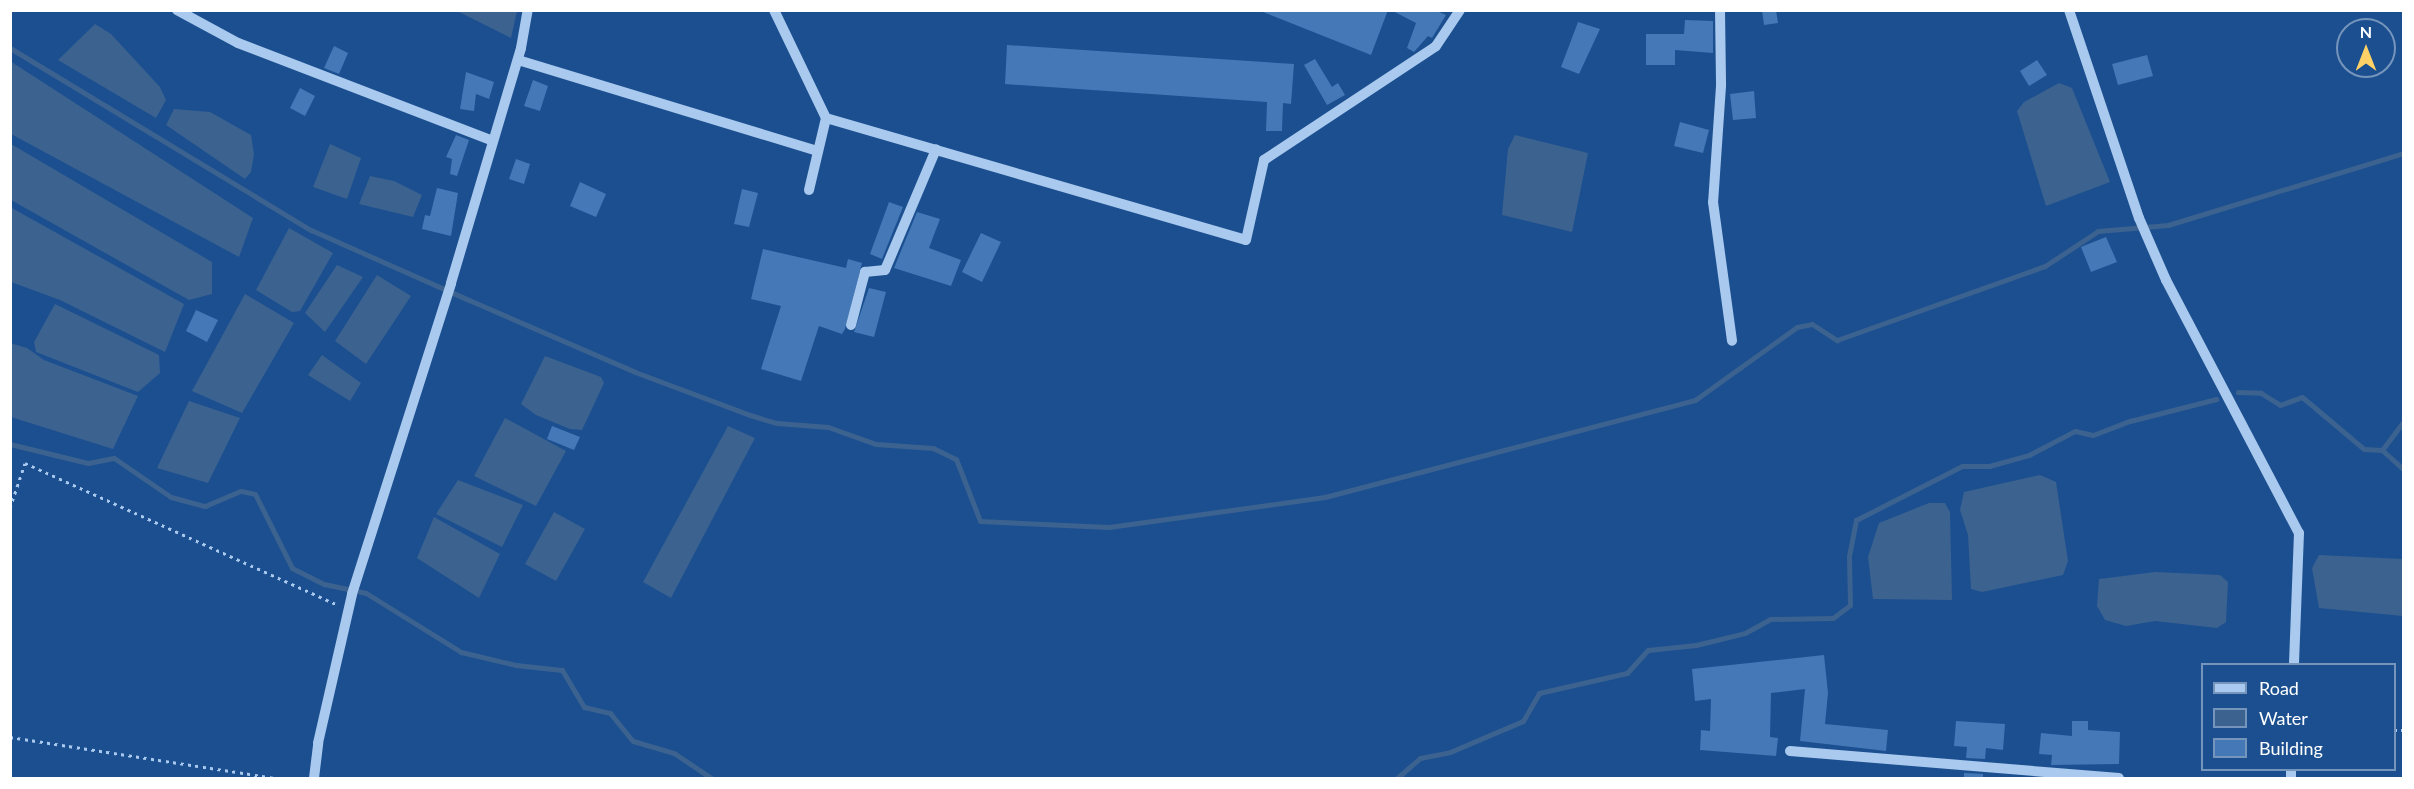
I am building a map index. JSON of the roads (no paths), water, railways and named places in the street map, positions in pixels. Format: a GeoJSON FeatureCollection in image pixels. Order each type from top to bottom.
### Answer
{"type":"FeatureCollection","features":[{"type":"Feature","properties":{"kind":"street"},"geometry":{"type":"LineString","coordinates":[[177,10],[238,43],[493,141]]}},
{"type":"Feature","properties":{"kind":"street"},"geometry":{"type":"LineString","coordinates":[[314,778],[318,743],[352,594],[451,283],[518,60],[528,10]]}},
{"type":"Feature","properties":{"kind":"street"},"geometry":{"type":"LineString","coordinates":[[774,10],[826,118],[809,190]]}},
{"type":"Feature","properties":{"kind":"street"},"geometry":{"type":"LineString","coordinates":[[826,118],[1246,240],[1264,160],[1436,46],[1460,10]]}},
{"type":"Feature","properties":{"kind":"street"},"geometry":{"type":"LineString","coordinates":[[1720,10],[1721,86],[1713,202],[1732,341]]}},
{"type":"Feature","properties":{"kind":"street"},"geometry":{"type":"LineString","coordinates":[[2069,10],[2139,218],[2166,280],[2299,533],[2294,663]]}},
{"type":"Feature","properties":{"kind":"street"},"geometry":{"type":"LineString","coordinates":[[518,60],[818,151]]}},
{"type":"Feature","properties":{"kind":"street"},"geometry":{"type":"LineString","coordinates":[[851,326],[865,272],[885,270],[936,149]]}},
{"type":"Feature","properties":{"kind":"street"},"geometry":{"type":"LineString","coordinates":[[1790,751],[2119,778]]}},
{"type":"Feature","properties":{"kind":"water"},"geometry":{"type":"Polygon","coordinates":[[[457,11],[517,11],[511,38],[457,11]]]}},
{"type":"Feature","properties":{"kind":"water"},"geometry":{"type":"Polygon","coordinates":[[[95,24],[111,34],[160,87],[166,100],[156,118],[58,60],[95,24]]]}},
{"type":"Feature","properties":{"kind":"water"},"geometry":{"type":"Polygon","coordinates":[[[10,61],[253,218],[239,257],[11,134],[10,61]]]}},
{"type":"Feature","properties":{"kind":"water"},"geometry":{"type":"Polygon","coordinates":[[[2059,83],[2072,88],[2110,182],[2046,206],[2017,111],[2024,102],[2059,83]]]}},
{"type":"Feature","properties":{"kind":"water"},"geometry":{"type":"Polygon","coordinates":[[[174,109],[210,112],[251,135],[254,154],[251,172],[245,179],[166,125],[174,109]]]}},
{"type":"Feature","properties":{"kind":"water"},"geometry":{"type":"Polygon","coordinates":[[[1515,135],[1588,153],[1572,232],[1502,215],[1508,149],[1515,135]]]}},
{"type":"Feature","properties":{"kind":"water"},"geometry":{"type":"Polygon","coordinates":[[[11,144],[212,262],[212,294],[189,300],[11,200],[11,144]]]}},
{"type":"Feature","properties":{"kind":"water"},"geometry":{"type":"Polygon","coordinates":[[[330,144],[361,158],[347,199],[313,187],[330,144]]]}},
{"type":"Feature","properties":{"kind":"water"},"geometry":{"type":"Polygon","coordinates":[[[370,176],[394,181],[422,195],[413,217],[359,204],[370,176]]]}},
{"type":"Feature","properties":{"kind":"water"},"geometry":{"type":"Polygon","coordinates":[[[10,207],[184,304],[165,352],[60,300],[11,282],[10,207]]]}},
{"type":"Feature","properties":{"kind":"water"},"geometry":{"type":"Polygon","coordinates":[[[289,228],[333,253],[300,311],[292,312],[256,290],[289,228]]]}},
{"type":"Feature","properties":{"kind":"water"},"geometry":{"type":"Polygon","coordinates":[[[337,265],[363,277],[325,332],[305,313],[337,265]]]}},
{"type":"Feature","properties":{"kind":"water"},"geometry":{"type":"Polygon","coordinates":[[[377,275],[411,296],[366,364],[335,341],[377,275]]]}},
{"type":"Feature","properties":{"kind":"water"},"geometry":{"type":"Polygon","coordinates":[[[245,294],[294,323],[242,413],[192,391],[245,294]]]}},
{"type":"Feature","properties":{"kind":"water"},"geometry":{"type":"Polygon","coordinates":[[[55,304],[159,355],[160,373],[138,392],[36,352],[34,342],[55,304]]]}},
{"type":"Feature","properties":{"kind":"water"},"geometry":{"type":"Polygon","coordinates":[[[10,343],[27,348],[44,360],[138,396],[113,449],[11,417],[10,343]]]}},
{"type":"Feature","properties":{"kind":"water"},"geometry":{"type":"Polygon","coordinates":[[[322,355],[361,383],[350,401],[308,375],[322,355]]]}},
{"type":"Feature","properties":{"kind":"water"},"geometry":{"type":"Polygon","coordinates":[[[545,356],[601,377],[604,383],[582,430],[570,429],[536,415],[521,404],[545,356]]]}},
{"type":"Feature","properties":{"kind":"water"},"geometry":{"type":"Polygon","coordinates":[[[189,401],[240,418],[208,483],[157,468],[189,401]]]}},
{"type":"Feature","properties":{"kind":"water"},"geometry":{"type":"Polygon","coordinates":[[[505,418],[566,451],[536,506],[474,476],[505,418]]]}},
{"type":"Feature","properties":{"kind":"water"},"geometry":{"type":"Polygon","coordinates":[[[728,426],[755,438],[671,598],[643,582],[728,426]]]}},
{"type":"Feature","properties":{"kind":"water"},"geometry":{"type":"Polygon","coordinates":[[[2040,475],[2056,482],[2068,561],[2063,575],[1982,592],[1971,589],[1968,535],[1960,510],[1964,492],[2040,475]]]}},
{"type":"Feature","properties":{"kind":"water"},"geometry":{"type":"Polygon","coordinates":[[[458,480],[523,505],[502,547],[436,514],[458,480]]]}},
{"type":"Feature","properties":{"kind":"water"},"geometry":{"type":"Polygon","coordinates":[[[1929,503],[1945,503],[1950,512],[1952,600],[1873,599],[1868,557],[1879,523],[1929,503]]]}},
{"type":"Feature","properties":{"kind":"water"},"geometry":{"type":"Polygon","coordinates":[[[554,512],[585,529],[556,581],[525,564],[554,512]]]}},
{"type":"Feature","properties":{"kind":"water"},"geometry":{"type":"Polygon","coordinates":[[[434,517],[500,554],[479,598],[417,558],[434,517]]]}},
{"type":"Feature","properties":{"kind":"water"},"geometry":{"type":"Polygon","coordinates":[[[2319,555],[2403,559],[2403,616],[2319,608],[2312,568],[2319,555]]]}},
{"type":"Feature","properties":{"kind":"water"},"geometry":{"type":"Polygon","coordinates":[[[2155,572],[2220,575],[2228,582],[2226,622],[2217,628],[2155,621],[2126,626],[2105,620],[2097,606],[2099,579],[2155,572]]]}},
{"type":"Feature","properties":{"kind":"waterway"},"geometry":{"type":"LineString","coordinates":[[10,48],[311,230],[469,300],[635,372],[750,415],[777,423],[828,427],[876,444],[933,448],[956,459],[980,521],[1109,527],[1325,497],[1695,400],[1797,327],[1812,324],[1837,340],[2045,266],[2098,231],[2168,225],[2404,153]]}},
{"type":"Feature","properties":{"kind":"waterway"},"geometry":{"type":"LineString","coordinates":[[2238,392],[2261,393],[2280,405],[2302,397],[2364,449],[2382,450],[2404,421]]}},
{"type":"Feature","properties":{"kind":"waterway"},"geometry":{"type":"LineString","coordinates":[[1397,778],[1420,758],[1450,752],[1523,721],[1539,693],[1627,673],[1648,650],[1696,645],[1745,633],[1770,619],[1833,618],[1850,605],[1849,556],[1856,520],[1962,466],[1989,466],[2029,455],[2075,431],[2093,435],[2130,421],[2216,399]]}},
{"type":"Feature","properties":{"kind":"waterway"},"geometry":{"type":"LineString","coordinates":[[10,444],[88,463],[114,458],[171,497],[205,506],[241,491],[255,494],[292,568],[324,584],[366,593],[461,652],[516,665],[562,670],[584,707],[610,713],[633,741],[674,753],[711,778]]}},
{"type":"Feature","properties":{"kind":"waterway"},"geometry":{"type":"LineString","coordinates":[[2382,450],[2404,470]]}}]}
